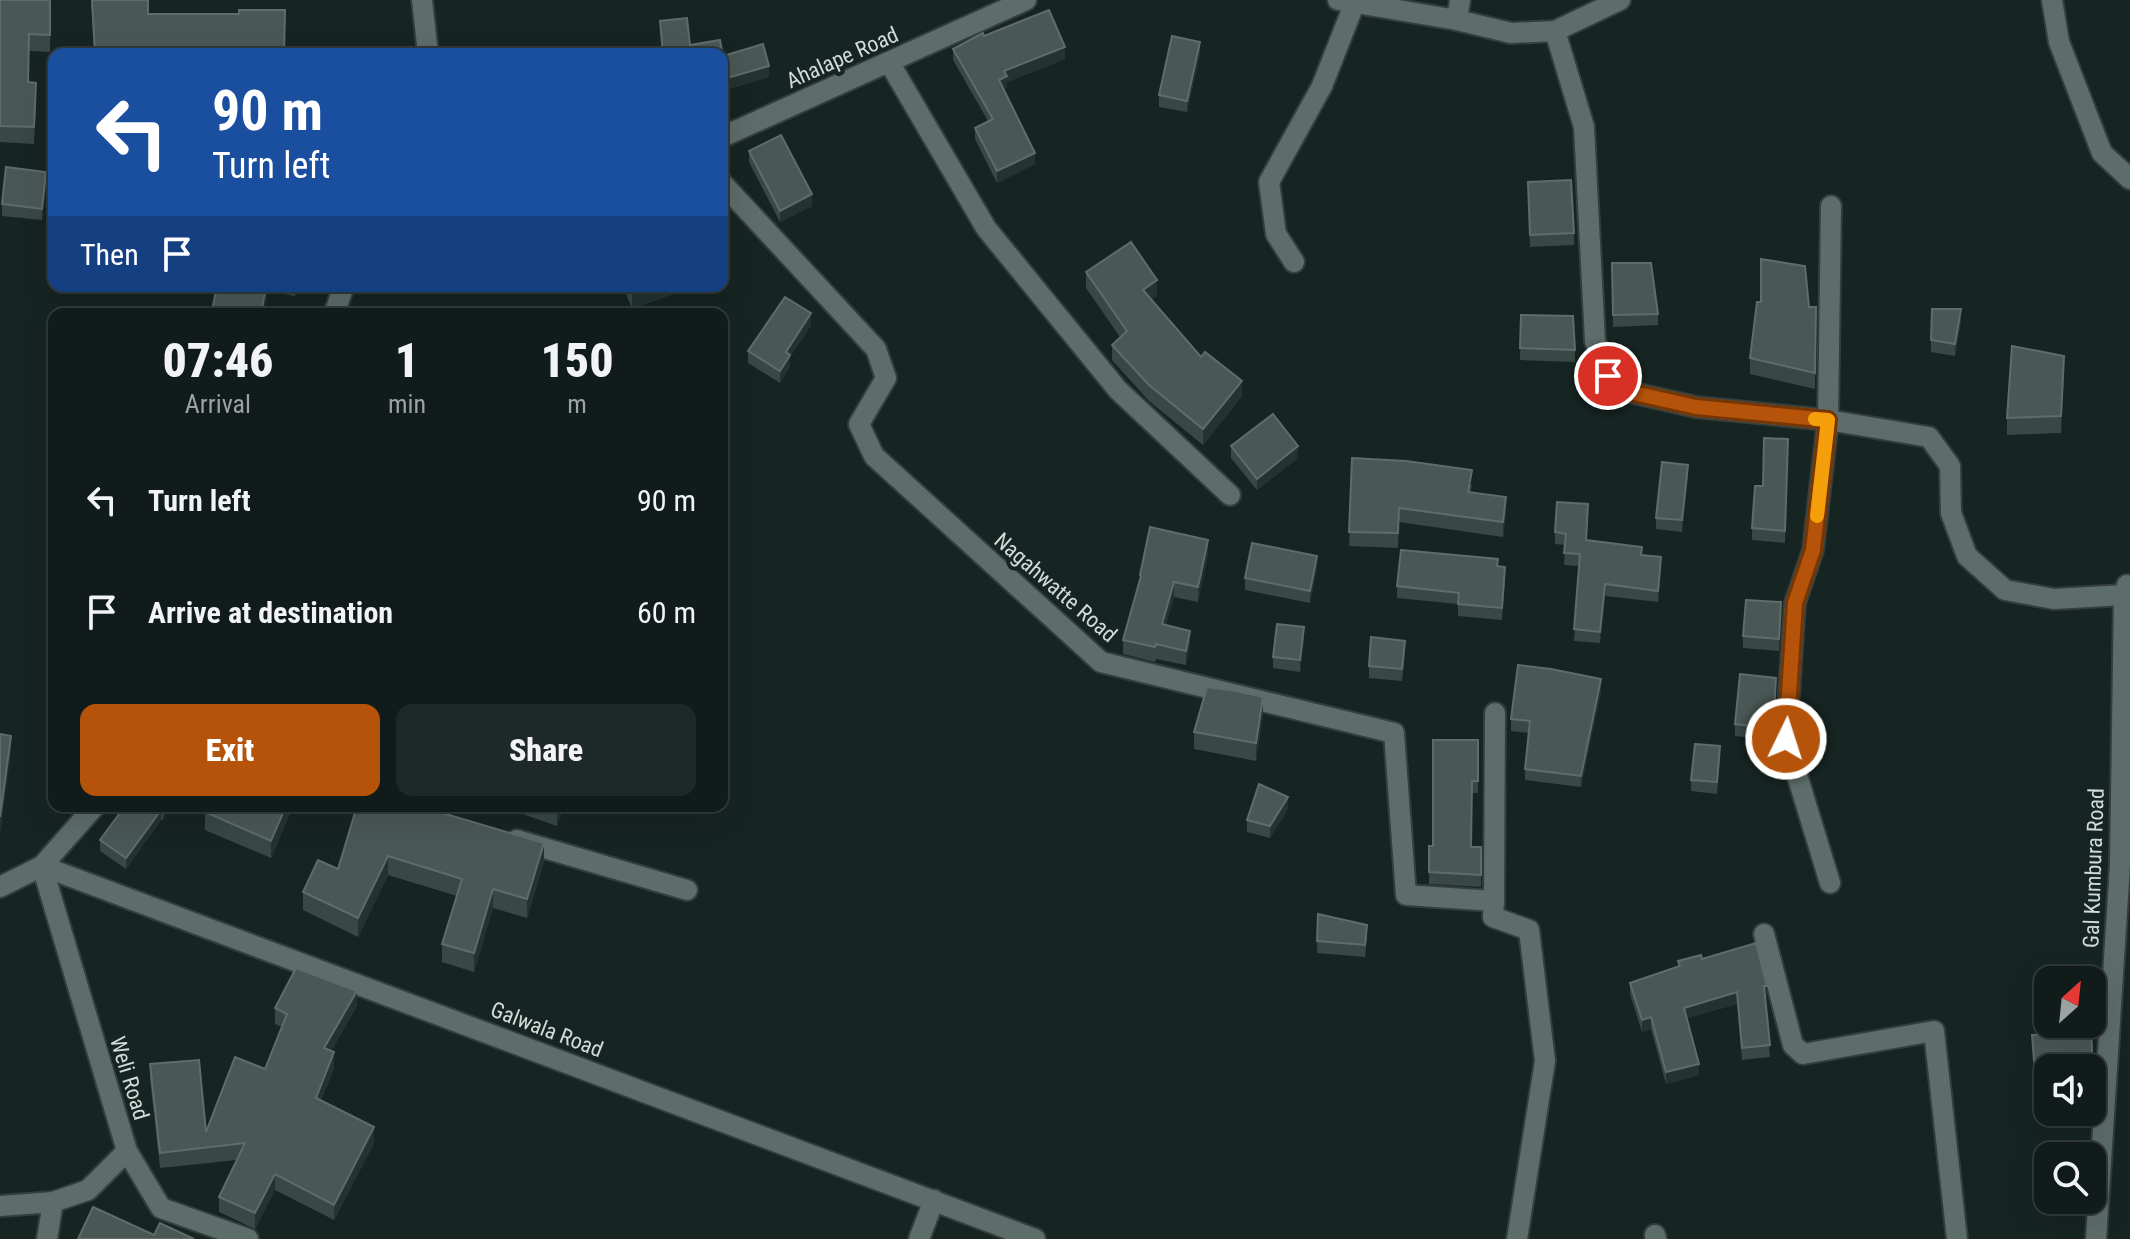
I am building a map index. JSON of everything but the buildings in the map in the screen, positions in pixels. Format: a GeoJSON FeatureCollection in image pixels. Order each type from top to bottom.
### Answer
{"type":"FeatureCollection","features":[{"type":"Feature","properties":{"kind":"street"},"geometry":{"type":"LineString","coordinates":[[422,0],[427,48]]}},
{"type":"Feature","properties":{"kind":"street","name":"Ahalape Road"},"geometry":{"type":"LineString","coordinates":[[728,134],[1026,0]]}},
{"type":"Feature","properties":{"kind":"street"},"geometry":{"type":"LineString","coordinates":[[1294,262],[1276,234],[1269,182],[1322,86],[1347,1],[1458,10],[1511,33],[1555,31],[1620,0]]}},
{"type":"Feature","properties":{"kind":"street"},"geometry":{"type":"LineString","coordinates":[[2052,0],[2059,42],[2102,153],[2130,179]]}},
{"type":"Feature","properties":{"kind":"street"},"geometry":{"type":"LineString","coordinates":[[1555,31],[1584,127],[1595,341],[1608,376],[1625,391],[1696,407],[1828,420],[1929,437],[1950,466],[1951,513],[1967,556],[2005,590],[2054,599],[2127,590]]}},
{"type":"Feature","properties":{"kind":"street"},"geometry":{"type":"LineString","coordinates":[[889,62],[986,228],[1118,390],[1230,495]]}},
{"type":"Feature","properties":{"kind":"street","name":"Nagahwatte Road"},"geometry":{"type":"LineString","coordinates":[[728,189],[876,349],[886,378],[859,424],[874,456],[1101,662],[1394,733],[1406,895],[1494,901]]}},
{"type":"Feature","properties":{"kind":"street"},"geometry":{"type":"LineString","coordinates":[[1830,883],[1786,739],[1795,603],[1813,550],[1828,420],[1831,206]]}},
{"type":"Feature","properties":{"kind":"street","name":"Gal Kumbura Road"},"geometry":{"type":"LineString","coordinates":[[2096,1239],[2120,1003],[2127,590]]}},
{"type":"Feature","properties":{"kind":"street"},"geometry":{"type":"LineString","coordinates":[[1495,713],[1493,917],[1529,930],[1545,1061],[1517,1239]]}},
{"type":"Feature","properties":{"kind":"street"},"geometry":{"type":"LineString","coordinates":[[0,887],[42,866],[90,812]]}},
{"type":"Feature","properties":{"kind":"street"},"geometry":{"type":"LineString","coordinates":[[492,833],[687,890]]}},
{"type":"Feature","properties":{"kind":"street","name":"Weli Road"},"geometry":{"type":"LineString","coordinates":[[42,866],[127,1151],[161,1208],[248,1239]]}},
{"type":"Feature","properties":{"kind":"street","name":"Galwala Road"},"geometry":{"type":"LineString","coordinates":[[42,866],[1035,1239]]}},
{"type":"Feature","properties":{"kind":"street"},"geometry":{"type":"LineString","coordinates":[[1764,934],[1793,1045],[1803,1054],[1934,1031],[1957,1239]]}},
{"type":"Feature","properties":{"kind":"street"},"geometry":{"type":"LineString","coordinates":[[0,1206],[53,1202],[88,1190],[127,1151]]}},
{"type":"Feature","properties":{"kind":"street"},"geometry":{"type":"LineString","coordinates":[[919,1239],[934,1200]]}},
{"type":"Feature","properties":{"kind":"street"},"geometry":{"type":"LineString","coordinates":[[47,1239],[53,1202]]}},
{"type":"Feature","properties":{"kind":"slow traffic"},"geometry":{"type":"LineString","coordinates":[[1815,419],[1828,420],[1817,516]]}},
{"type":"Feature","properties":{"kind":"route"},"geometry":{"type":"LineString","coordinates":[[1608,376],[1625,391],[1696,407],[1828,420],[1813,550],[1795,603],[1786,739]]}}]}
